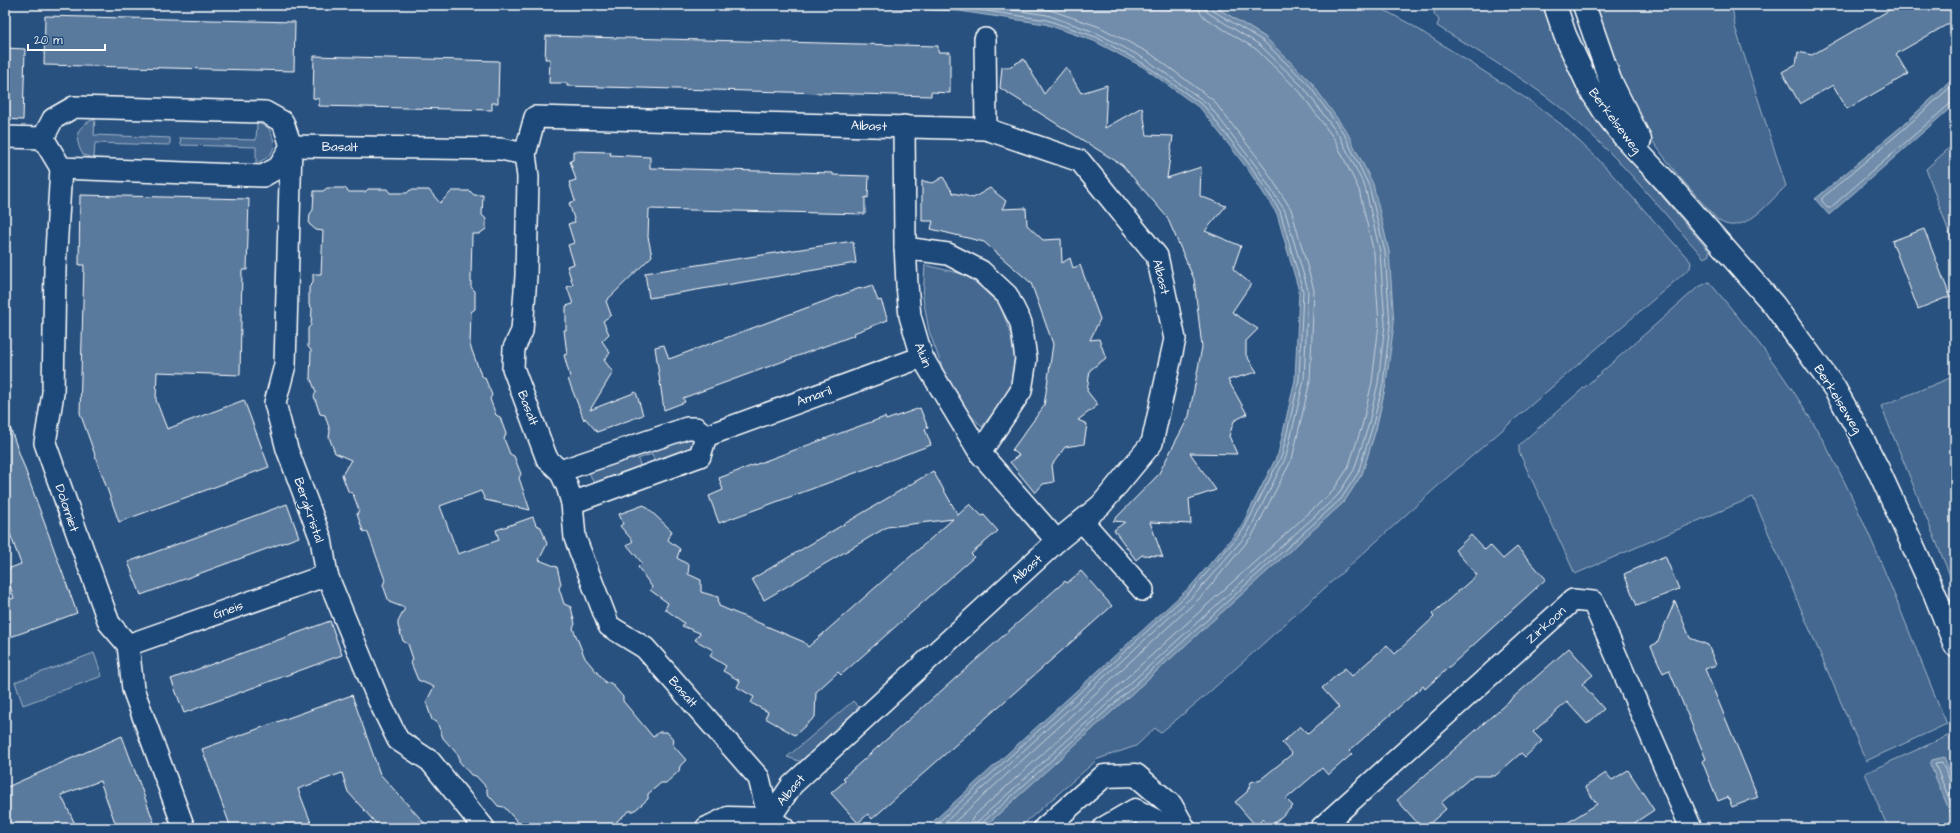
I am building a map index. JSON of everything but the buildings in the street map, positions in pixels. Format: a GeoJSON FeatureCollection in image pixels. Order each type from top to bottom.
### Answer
{"type":"FeatureCollection","features":[{"type":"Feature","properties":{"kind":"street","name":"Berkelseweg"},"geometry":{"type":"LineString","coordinates":[[1555,5],[1565,35],[1590,89],[1625,138],[1669,185],[1774,305],[1835,389],[1878,469],[1934,592],[1955,645]]}},
{"type":"Feature","properties":{"kind":"street","name":"Berkelseweg"},"geometry":{"type":"LineString","coordinates":[[1584,5],[1610,80],[1621,105],[1646,150],[1669,185]]}},
{"type":"Feature","properties":{"kind":"street"},"geometry":{"type":"LineString","coordinates":[[985,39],[986,129]]}},
{"type":"Feature","properties":{"kind":"street"},"geometry":{"type":"LineString","coordinates":[[74,107],[265,112],[283,122],[291,146],[279,168],[263,176],[61,168],[43,138],[53,119],[74,107]]}},
{"type":"Feature","properties":{"kind":"street","name":"Albast"},"geometry":{"type":"LineString","coordinates":[[525,154],[535,117],[986,129],[1080,161],[1157,256],[1175,339],[1152,444],[1101,505],[1058,541],[792,785],[776,823]]}},
{"type":"Feature","properties":{"kind":"street","name":"Aluin"},"geometry":{"type":"LineString","coordinates":[[904,126],[905,248],[910,316],[922,357],[980,453],[1058,541]]}},
{"type":"Feature","properties":{"kind":"street"},"geometry":{"type":"LineString","coordinates":[[5,137],[43,138]]}},
{"type":"Feature","properties":{"kind":"street","name":"Basalt"},"geometry":{"type":"LineString","coordinates":[[291,146],[501,149],[525,154],[528,178],[526,276],[522,331],[514,348],[513,368],[548,459],[560,471],[572,503],[575,538],[609,626],[646,648],[759,778],[776,823]]}},
{"type":"Feature","properties":{"kind":"street","name":"Bergkristal"},"geometry":{"type":"LineString","coordinates":[[291,146],[285,365],[275,403],[287,449],[321,539],[327,575],[378,698],[398,740],[430,761],[484,828]]}},
{"type":"Feature","properties":{"kind":"street","name":"Dolomiet"},"geometry":{"type":"LineString","coordinates":[[61,168],[54,268],[53,393],[45,443],[109,623],[128,645]]}},
{"type":"Feature","properties":{"kind":"street"},"geometry":{"type":"LineString","coordinates":[[905,248],[948,254],[981,271],[1007,295],[1021,323],[1026,359],[1021,391],[980,453]]}},
{"type":"Feature","properties":{"kind":"street","name":"Amaril"},"geometry":{"type":"LineString","coordinates":[[706,436],[922,357]]}},
{"type":"Feature","properties":{"kind":"street"},"geometry":{"type":"LineString","coordinates":[[560,471],[687,428],[696,428],[706,436],[700,456],[572,503]]}},
{"type":"Feature","properties":{"kind":"street"},"geometry":{"type":"LineString","coordinates":[[1082,521],[1143,590]]}},
{"type":"Feature","properties":{"kind":"street","name":"Gneis"},"geometry":{"type":"LineString","coordinates":[[128,645],[327,575]]}},
{"type":"Feature","properties":{"kind":"street","name":"Zirkoon"},"geometry":{"type":"LineString","coordinates":[[1321,828],[1573,600],[1594,602],[1691,828]]}},
{"type":"Feature","properties":{"kind":"street"},"geometry":{"type":"LineString","coordinates":[[128,645],[133,689],[184,828]]}},
{"type":"Feature","properties":{"kind":"street"},"geometry":{"type":"LineString","coordinates":[[1045,828],[1104,776],[1136,775],[1171,805],[1184,828]]}},
{"type":"Feature","properties":{"kind":"street"},"geometry":{"type":"LineString","coordinates":[[1104,828],[1136,810],[1170,828]]}},
{"type":"Feature","properties":{"kind":"street"},"geometry":{"type":"LineString","coordinates":[[707,828],[728,818],[776,823]]}},
{"type":"Feature","properties":{"kind":"shaded area"},"geometry":{"type":"Polygon","coordinates":[[[1212,5],[1375,5],[1410,24],[1530,101],[1562,125],[1599,160],[1691,262],[1690,268],[1450,475],[1204,697],[1160,733],[1155,728],[1136,746],[1098,759],[1019,828],[983,828],[1344,502],[1362,474],[1376,429],[1386,384],[1265,37],[1212,5]]]}},
{"type":"Feature","properties":{"kind":"shaded area"},"geometry":{"type":"Polygon","coordinates":[[[1435,5],[1547,5],[1602,122],[1628,157],[1709,251],[1709,255],[1704,258],[1645,190],[1599,141],[1565,111],[1512,73],[1437,26],[1439,20],[1434,14],[1435,5]]]}},
{"type":"Feature","properties":{"kind":"shaded area"},"geometry":{"type":"Polygon","coordinates":[[[1589,5],[1732,5],[1735,27],[1786,186],[1763,209],[1745,222],[1736,225],[1726,224],[1717,219],[1677,174],[1633,111],[1589,5]]]}},
{"type":"Feature","properties":{"kind":"shaded area"},"geometry":{"type":"Polygon","coordinates":[[[95,119],[94,135],[170,138],[170,145],[95,143],[94,158],[83,155],[78,143],[78,133],[84,125],[95,119]]]}},
{"type":"Feature","properties":{"kind":"shaded area"},"geometry":{"type":"Polygon","coordinates":[[[257,123],[268,127],[274,144],[268,157],[256,163],[256,147],[181,145],[180,138],[256,140],[257,123]]]}},
{"type":"Feature","properties":{"kind":"shaded area"},"geometry":{"type":"Polygon","coordinates":[[[1955,143],[1955,249],[1926,169],[1955,143]]]}},
{"type":"Feature","properties":{"kind":"shaded area"},"geometry":{"type":"Polygon","coordinates":[[[925,265],[967,275],[1000,305],[1016,348],[1010,390],[982,427],[964,408],[945,375],[929,331],[923,298],[925,265]]]}},
{"type":"Feature","properties":{"kind":"shaded area"},"geometry":{"type":"Polygon","coordinates":[[[1709,282],[1752,334],[1792,389],[1816,428],[1870,537],[1947,724],[1866,761],[1753,497],[1575,574],[1519,452],[1519,445],[1697,288],[1709,282]]]}},
{"type":"Feature","properties":{"kind":"shaded area"},"geometry":{"type":"Polygon","coordinates":[[[1955,376],[1955,588],[1881,406],[1955,376]]]}},
{"type":"Feature","properties":{"kind":"shaded area"},"geometry":{"type":"Polygon","coordinates":[[[693,436],[697,447],[655,462],[652,454],[638,459],[641,468],[594,484],[589,472],[693,436]]]}},
{"type":"Feature","properties":{"kind":"shaded area"},"geometry":{"type":"Polygon","coordinates":[[[94,653],[102,676],[23,705],[15,682],[94,653]]]}},
{"type":"Feature","properties":{"kind":"shaded area"},"geometry":{"type":"Polygon","coordinates":[[[853,701],[863,711],[802,762],[787,757],[853,701]]]}},
{"type":"Feature","properties":{"kind":"shaded area"},"geometry":{"type":"Polygon","coordinates":[[[1950,735],[1955,747],[1955,784],[1944,758],[1955,828],[1888,828],[1865,773],[1950,735]]]}},
{"type":"Feature","properties":{"kind":"water"},"geometry":{"type":"Polygon","coordinates":[[[793,5],[1212,5],[1265,37],[1311,82],[1347,132],[1373,184],[1389,251],[1394,324],[1386,384],[1376,429],[1362,474],[1344,502],[983,828],[926,828],[1191,586],[1241,527],[1278,454],[1295,380],[1299,291],[1277,214],[1249,171],[1201,109],[1143,67],[1094,41],[1045,24],[959,11],[793,5]]]}},
{"type":"Feature","properties":{"kind":"water"},"geometry":{"type":"Polygon","coordinates":[[[1955,77],[1955,104],[1829,215],[1815,199],[1903,125],[1955,77]]]}},
{"type":"Feature","properties":{"kind":"water"},"geometry":{"type":"Polygon","coordinates":[[[1944,757],[1955,784],[1955,824],[1930,764],[1932,760],[1944,757]]]}}]}
